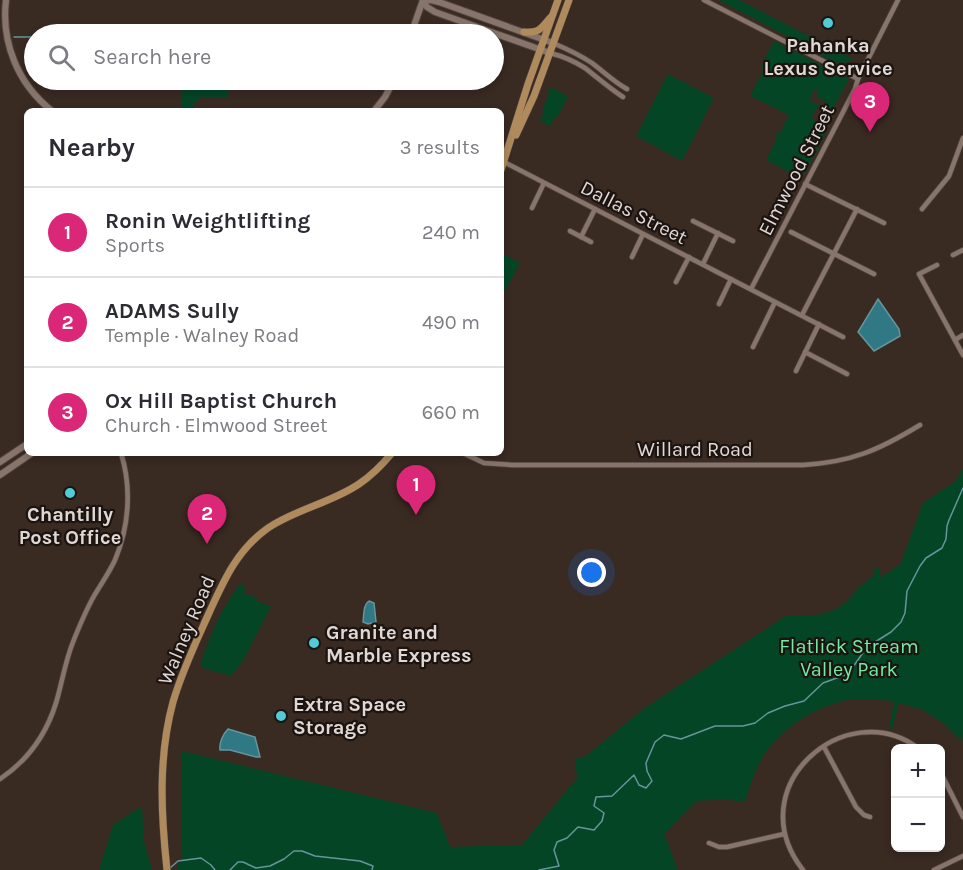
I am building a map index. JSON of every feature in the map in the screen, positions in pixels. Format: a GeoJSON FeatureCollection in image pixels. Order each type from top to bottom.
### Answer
{"type":"FeatureCollection","features":[{"type":"Feature","properties":{"kind":"main road"},"geometry":{"type":"LineString","coordinates":[[504,162],[528,84],[558,0]]}},
{"type":"Feature","properties":{"kind":"main road"},"geometry":{"type":"LineString","coordinates":[[504,162],[534,96],[569,0]]}},
{"type":"Feature","properties":{"kind":"main road"},"geometry":{"type":"LineString","coordinates":[[524,32],[537,31],[545,25],[553,13]]}},
{"type":"Feature","properties":{"kind":"main road","name":"Walney Road"},"geometry":{"type":"LineString","coordinates":[[167,870],[162,773],[169,719],[189,656],[232,566],[268,529],[357,485],[377,470],[389,456]]}},
{"type":"Feature","properties":{"kind":"street"},"geometry":{"type":"LineString","coordinates":[[6,0],[6,33],[15,63],[24,79]]}},
{"type":"Feature","properties":{"kind":"street"},"geometry":{"type":"LineString","coordinates":[[421,0],[439,2],[501,24]]}},
{"type":"Feature","properties":{"kind":"street"},"geometry":{"type":"LineString","coordinates":[[414,24],[421,0]]}},
{"type":"Feature","properties":{"kind":"street"},"geometry":{"type":"LineString","coordinates":[[421,0],[435,12],[468,24]]}},
{"type":"Feature","properties":{"kind":"street"},"geometry":{"type":"LineString","coordinates":[[704,0],[858,79]]}},
{"type":"Feature","properties":{"kind":"street","name":"Elmwood Street"},"geometry":{"type":"LineString","coordinates":[[751,289],[855,89],[898,0]]}},
{"type":"Feature","properties":{"kind":"street"},"geometry":{"type":"LineString","coordinates":[[504,25],[553,43],[582,57],[611,80],[627,89]]}},
{"type":"Feature","properties":{"kind":"street"},"geometry":{"type":"LineString","coordinates":[[504,37],[563,56],[578,64],[623,97]]}},
{"type":"Feature","properties":{"kind":"street"},"geometry":{"type":"LineString","coordinates":[[30,90],[48,108]]}},
{"type":"Feature","properties":{"kind":"street"},"geometry":{"type":"LineString","coordinates":[[376,108],[389,90]]}},
{"type":"Feature","properties":{"kind":"street"},"geometry":{"type":"LineString","coordinates":[[922,209],[950,176],[963,138]]}},
{"type":"Feature","properties":{"kind":"street","name":"Dallas Street"},"geometry":{"type":"LineString","coordinates":[[504,162],[843,337]]}},
{"type":"Feature","properties":{"kind":"street"},"geometry":{"type":"LineString","coordinates":[[532,208],[544,183]]}},
{"type":"Feature","properties":{"kind":"street"},"geometry":{"type":"LineString","coordinates":[[805,184],[884,223]]}},
{"type":"Feature","properties":{"kind":"street"},"geometry":{"type":"LineString","coordinates":[[581,237],[595,209]]}},
{"type":"Feature","properties":{"kind":"street"},"geometry":{"type":"LineString","coordinates":[[802,315],[857,209]]}},
{"type":"Feature","properties":{"kind":"street"},"geometry":{"type":"LineString","coordinates":[[693,221],[733,241]]}},
{"type":"Feature","properties":{"kind":"street"},"geometry":{"type":"LineString","coordinates":[[570,231],[591,242]]}},
{"type":"Feature","properties":{"kind":"street"},"geometry":{"type":"LineString","coordinates":[[791,232],[874,274]]}},
{"type":"Feature","properties":{"kind":"street"},"geometry":{"type":"LineString","coordinates":[[703,264],[718,233]]}},
{"type":"Feature","properties":{"kind":"street"},"geometry":{"type":"LineString","coordinates":[[632,257],[643,234]]}},
{"type":"Feature","properties":{"kind":"street"},"geometry":{"type":"LineString","coordinates":[[953,255],[963,250]]}},
{"type":"Feature","properties":{"kind":"street"},"geometry":{"type":"LineString","coordinates":[[676,282],[688,257]]}},
{"type":"Feature","properties":{"kind":"street"},"geometry":{"type":"LineString","coordinates":[[937,265],[920,274],[963,355]]}},
{"type":"Feature","properties":{"kind":"street"},"geometry":{"type":"LineString","coordinates":[[718,304],[731,279]]}},
{"type":"Feature","properties":{"kind":"street"},"geometry":{"type":"LineString","coordinates":[[753,347],[776,302]]}},
{"type":"Feature","properties":{"kind":"street"},"geometry":{"type":"LineString","coordinates":[[796,371],[819,324]]}},
{"type":"Feature","properties":{"kind":"street"},"geometry":{"type":"LineString","coordinates":[[955,340],[963,335]]}},
{"type":"Feature","properties":{"kind":"street"},"geometry":{"type":"LineString","coordinates":[[805,352],[847,374]]}},
{"type":"Feature","properties":{"kind":"street","name":"Willard Road"},"geometry":{"type":"LineString","coordinates":[[469,456],[484,463],[512,465],[803,465],[832,463],[860,456],[894,441],[920,425]]}},
{"type":"Feature","properties":{"kind":"street"},"geometry":{"type":"LineString","coordinates":[[0,462],[24,446]]}},
{"type":"Feature","properties":{"kind":"street"},"geometry":{"type":"LineString","coordinates":[[0,475],[28,456]]}},
{"type":"Feature","properties":{"kind":"street"},"geometry":{"type":"LineString","coordinates":[[0,779],[25,758],[47,725],[56,703],[73,642],[92,598],[118,554],[126,522],[128,498],[122,456]]}},
{"type":"Feature","properties":{"kind":"street"},"geometry":{"type":"LineString","coordinates":[[802,870],[790,852],[782,819],[783,804],[789,784],[801,766],[814,753],[849,736],[877,733],[897,737],[912,744]]}},
{"type":"Feature","properties":{"kind":"street"},"geometry":{"type":"LineString","coordinates":[[824,747],[856,807],[864,815],[870,817]]}},
{"type":"Feature","properties":{"kind":"street"},"geometry":{"type":"LineString","coordinates":[[945,781],[963,817]]}},
{"type":"Feature","properties":{"kind":"street"},"geometry":{"type":"LineString","coordinates":[[709,843],[718,847],[727,847],[784,834]]}},
{"type":"Feature","properties":{"kind":"street"},"geometry":{"type":"LineString","coordinates":[[934,870],[963,856]]}},
{"type":"Feature","properties":{"kind":"green space"},"geometry":{"type":"Polygon","coordinates":[[[719,0],[739,0],[853,59],[839,63],[829,59],[809,44],[798,42],[719,0]]]}},
{"type":"Feature","properties":{"kind":"green space"},"geometry":{"type":"Polygon","coordinates":[[[774,41],[849,79],[831,112],[823,108],[826,102],[816,96],[818,90],[815,89],[809,100],[819,105],[811,118],[828,128],[806,172],[800,175],[795,175],[766,160],[777,138],[775,137],[777,132],[780,133],[789,115],[750,96],[764,69],[761,66],[774,41]]]}},
{"type":"Feature","properties":{"kind":"green space"},"geometry":{"type":"Polygon","coordinates":[[[668,74],[714,98],[682,161],[636,136],[668,74]]]}},
{"type":"Feature","properties":{"kind":"green space"},"geometry":{"type":"Polygon","coordinates":[[[550,87],[568,96],[557,118],[554,117],[550,126],[540,121],[550,87]]]}},
{"type":"Feature","properties":{"kind":"green space"},"geometry":{"type":"Polygon","coordinates":[[[182,90],[228,90],[228,97],[200,98],[192,108],[182,108],[182,90]]]}},
{"type":"Feature","properties":{"kind":"green space"},"geometry":{"type":"Polygon","coordinates":[[[504,255],[520,263],[504,290],[504,255]]]}},
{"type":"Feature","properties":{"kind":"green space","name":"Flatlick Stream Valley Park"},"geometry":{"type":"Polygon","coordinates":[[[963,468],[962,742],[944,724],[923,710],[899,703],[892,729],[889,729],[894,701],[849,700],[820,709],[789,728],[771,745],[758,766],[745,802],[724,799],[696,801],[664,834],[678,870],[178,870],[177,866],[181,860],[182,751],[437,813],[450,847],[522,845],[577,778],[575,759],[586,756],[646,707],[786,616],[814,616],[840,608],[841,604],[847,602],[857,589],[873,576],[874,569],[879,568],[880,577],[900,565],[923,503],[956,481],[963,468]]]}},
{"type":"Feature","properties":{"kind":"green space"},"geometry":{"type":"Polygon","coordinates":[[[240,584],[245,587],[244,593],[257,598],[256,601],[271,606],[243,661],[231,676],[203,668],[201,664],[217,622],[240,584]]]}},
{"type":"Feature","properties":{"kind":"green space"},"geometry":{"type":"Polygon","coordinates":[[[142,806],[144,842],[152,870],[99,870],[113,825],[142,806]]]}},
{"type":"Feature","properties":{"kind":"water"},"geometry":{"type":"Polygon","coordinates":[[[878,299],[899,329],[900,336],[874,351],[858,332],[878,299]]]}},
{"type":"Feature","properties":{"kind":"water"},"geometry":{"type":"Polygon","coordinates":[[[369,601],[374,603],[376,622],[368,624],[363,622],[365,608],[369,601]]]}},
{"type":"Feature","properties":{"kind":"water"},"geometry":{"type":"Polygon","coordinates":[[[228,729],[255,737],[260,757],[220,750],[224,733],[228,729]]]}},
{"type":"Feature","properties":{"kind":"waterway"},"geometry":{"type":"LineString","coordinates":[[14,37],[24,37]]}},
{"type":"Feature","properties":{"kind":"waterway"},"geometry":{"type":"LineString","coordinates":[[539,870],[559,866],[554,850],[557,842],[567,838],[578,827],[594,830],[602,821],[604,813],[594,806],[596,797],[612,796],[634,775],[639,785],[646,788],[652,781],[646,763],[655,742],[664,735],[681,739],[715,726],[743,726],[755,723],[768,713],[804,701],[823,683],[848,674],[867,647],[891,632],[901,622],[905,613],[907,591],[926,558],[942,548],[949,520],[963,488]]}},
{"type":"Feature","properties":{"kind":"waterway"},"geometry":{"type":"LineString","coordinates":[[230,870],[238,862],[256,868],[270,866],[294,851],[360,861],[373,866],[372,870]]}},
{"type":"Feature","properties":{"kind":"waterway"},"geometry":{"type":"LineString","coordinates":[[170,868],[178,861],[201,858],[215,870]]}},
{"type":"Feature","properties":{"kind":"place","name":"Pahanka Lexus Service"},"geometry":{"type":"Point","coordinates":[828,23]}},
{"type":"Feature","properties":{"kind":"place","name":"Ox Hill Baptist Church"},"geometry":{"type":"Point","coordinates":[870,132]}},
{"type":"Feature","properties":{"kind":"place","name":"Chantilly Post Office"},"geometry":{"type":"Point","coordinates":[70,493]}},
{"type":"Feature","properties":{"kind":"place","name":"Ronin Weightlifting"},"geometry":{"type":"Point","coordinates":[416,515]}},
{"type":"Feature","properties":{"kind":"place","name":"ADAMS Sully"},"geometry":{"type":"Point","coordinates":[207,544]}},
{"type":"Feature","properties":{"kind":"place","name":"Granite and Marble Express"},"geometry":{"type":"Point","coordinates":[314,643]}},
{"type":"Feature","properties":{"kind":"place","name":"Extra Space Storage"},"geometry":{"type":"Point","coordinates":[281,716]}}]}
